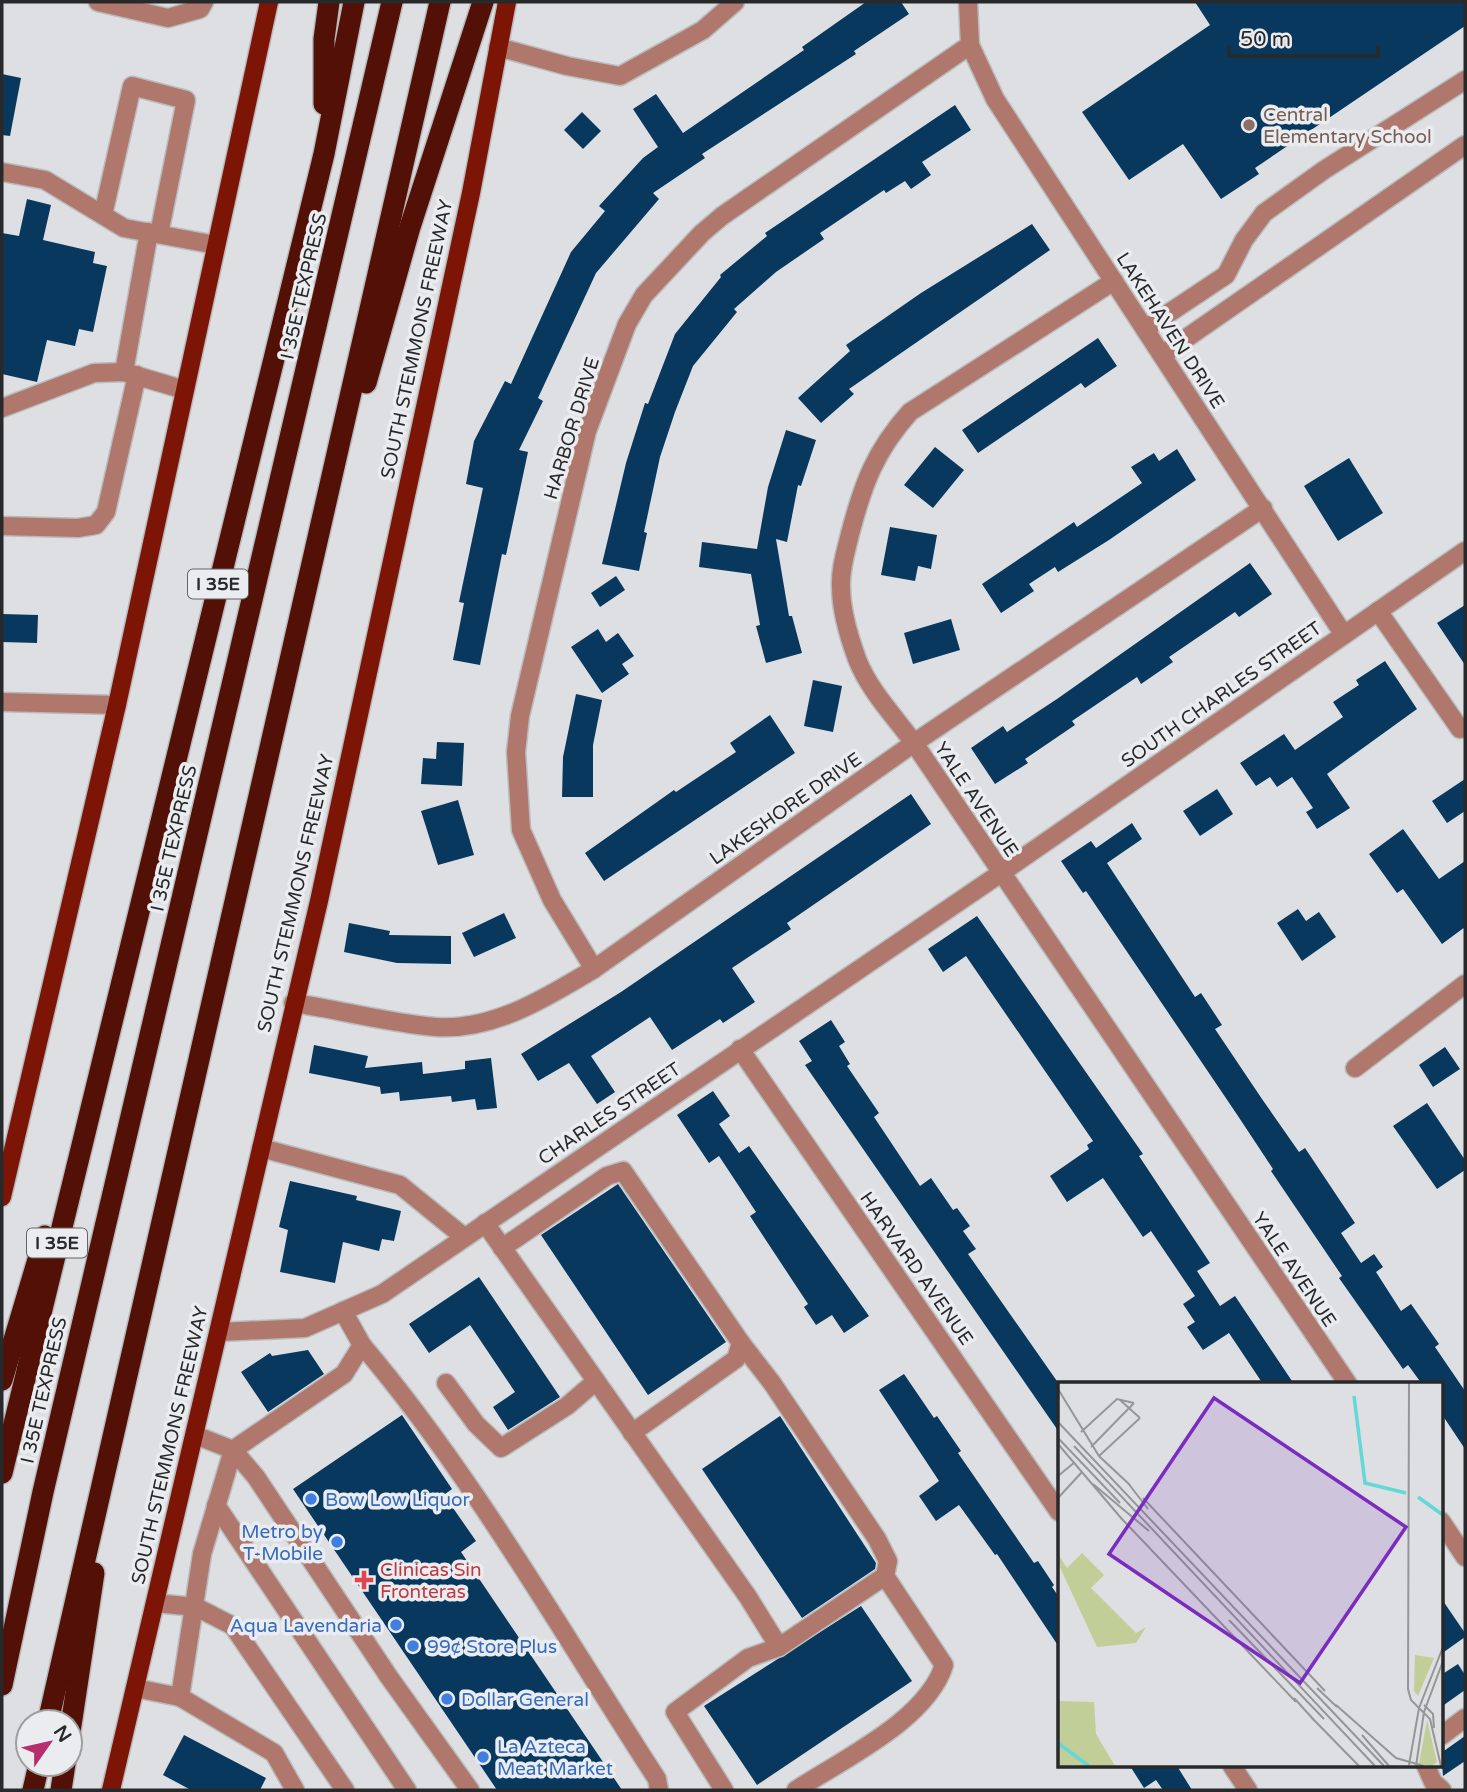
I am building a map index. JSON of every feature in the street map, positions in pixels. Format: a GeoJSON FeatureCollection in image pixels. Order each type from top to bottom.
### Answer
{"type":"FeatureCollection","features":[{"type":"Feature","properties":{"kind":"highway"},"geometry":{"type":"LineString","coordinates":[[324,154],[324,39],[329,2]]}},
{"type":"Feature","properties":{"kind":"highway","name":"I 35E"},"geometry":{"type":"LineString","coordinates":[[2,1473],[112,1013],[324,154],[354,2]]}},
{"type":"Feature","properties":{"kind":"highway","name":"I 35E TEXPRESS"},"geometry":{"type":"LineString","coordinates":[[2,1685],[49,1465],[392,2]]}},
{"type":"Feature","properties":{"kind":"highway"},"geometry":{"type":"LineString","coordinates":[[51,1708],[440,2]]}},
{"type":"Feature","properties":{"kind":"highway"},"geometry":{"type":"LineString","coordinates":[[291,651],[410,227],[483,2]]}},
{"type":"Feature","properties":{"kind":"highway"},"geometry":{"type":"LineString","coordinates":[[2,1380],[112,1013]]}},
{"type":"Feature","properties":{"kind":"highway"},"geometry":{"type":"LineString","coordinates":[[74,1708],[123,1387]]}},
{"type":"Feature","properties":{"kind":"main road"},"geometry":{"type":"LineString","coordinates":[[2,1197],[117,705],[269,2]]}},
{"type":"Feature","properties":{"kind":"main road","name":"SOUTH STEMMONS FREEWAY"},"geometry":{"type":"LineString","coordinates":[[111,1790],[322,888],[471,193],[507,2]]}},
{"type":"Feature","properties":{"kind":"street"},"geometry":{"type":"LineString","coordinates":[[98,2],[141,6],[168,18],[200,9],[204,2]]}},
{"type":"Feature","properties":{"kind":"street"},"geometry":{"type":"LineString","coordinates":[[498,47],[566,66],[620,76],[703,30],[735,2]]}},
{"type":"Feature","properties":{"kind":"street","name":"LAKEHAVEN DRIVE"},"geometry":{"type":"LineString","coordinates":[[968,2],[971,45],[995,99],[1344,635]]}},
{"type":"Feature","properties":{"kind":"street","name":"HARBOR DRIVE"},"geometry":{"type":"LineString","coordinates":[[594,969],[552,900],[521,830],[516,752],[520,716],[587,431],[627,324],[644,295],[702,233],[722,216],[971,45]]}},
{"type":"Feature","properties":{"kind":"street"},"geometry":{"type":"LineString","coordinates":[[1145,329],[1226,275],[1244,240],[1264,213],[1324,170],[1465,80]]}},
{"type":"Feature","properties":{"kind":"street"},"geometry":{"type":"LineString","coordinates":[[2,526],[78,528],[96,525],[106,512],[154,233],[186,100],[132,86],[103,215]]}},
{"type":"Feature","properties":{"kind":"street"},"geometry":{"type":"LineString","coordinates":[[1162,355],[1465,145]]}},
{"type":"Feature","properties":{"kind":"street"},"geometry":{"type":"LineString","coordinates":[[2,172],[46,180],[124,228],[216,245]]}},
{"type":"Feature","properties":{"kind":"street","name":"YALE AVENUE"},"geometry":{"type":"LineString","coordinates":[[1114,281],[910,412],[894,429],[864,480],[843,561],[841,587],[845,617],[858,660],[870,685],[914,743],[1347,1382]]}},
{"type":"Feature","properties":{"kind":"street"},"geometry":{"type":"LineString","coordinates":[[2,408],[93,373],[131,373],[185,390]]}},
{"type":"Feature","properties":{"kind":"street","name":"LAKESHORE DRIVE"},"geometry":{"type":"LineString","coordinates":[[293,1003],[438,1027],[472,1024],[515,1012],[594,969],[914,743],[1263,508]]}},
{"type":"Feature","properties":{"kind":"street","name":"SOUTH CHARLES STREET"},"geometry":{"type":"LineString","coordinates":[[1001,873],[1465,551]]}},
{"type":"Feature","properties":{"kind":"street"},"geometry":{"type":"LineString","coordinates":[[1378,611],[1460,729]]}},
{"type":"Feature","properties":{"kind":"street"},"geometry":{"type":"LineString","coordinates":[[2,702],[117,705]]}},
{"type":"Feature","properties":{"kind":"street","name":"CHARLES STREET"},"geometry":{"type":"LineString","coordinates":[[220,1332],[305,1328],[382,1294],[1001,873]]}},
{"type":"Feature","properties":{"kind":"street"},"geometry":{"type":"LineString","coordinates":[[1355,1068],[1465,984]]}},
{"type":"Feature","properties":{"kind":"street","name":"HARVARD AVENUE"},"geometry":{"type":"LineString","coordinates":[[740,1049],[1058,1511]]}},
{"type":"Feature","properties":{"kind":"street"},"geometry":{"type":"LineString","coordinates":[[261,1148],[400,1185],[464,1237]]}},
{"type":"Feature","properties":{"kind":"street"},"geometry":{"type":"LineString","coordinates":[[502,1248],[607,1176],[623,1171],[741,1343],[772,1383],[877,1539],[888,1562],[885,1576],[779,1647],[748,1658],[675,1712],[724,1790]]}},
{"type":"Feature","properties":{"kind":"street"},"geometry":{"type":"LineString","coordinates":[[485,1223],[779,1647]]}},
{"type":"Feature","properties":{"kind":"street"},"geometry":{"type":"LineString","coordinates":[[343,1311],[362,1345],[397,1387],[482,1509],[657,1779],[659,1790]]}},
{"type":"Feature","properties":{"kind":"street"},"geometry":{"type":"LineString","coordinates":[[632,1433],[736,1359],[741,1343]]}},
{"type":"Feature","properties":{"kind":"street"},"geometry":{"type":"LineString","coordinates":[[180,1697],[196,1607],[202,1554],[233,1450],[344,1374],[362,1345]]}},
{"type":"Feature","properties":{"kind":"street"},"geometry":{"type":"LineString","coordinates":[[446,1383],[476,1424],[501,1448],[567,1406],[596,1381]]}},
{"type":"Feature","properties":{"kind":"street"},"geometry":{"type":"LineString","coordinates":[[195,1434],[233,1450],[256,1477],[389,1677],[470,1790]]}},
{"type":"Feature","properties":{"kind":"street"},"geometry":{"type":"LineString","coordinates":[[216,1506],[407,1790]]}},
{"type":"Feature","properties":{"kind":"street"},"geometry":{"type":"LineString","coordinates":[[1442,1522],[1465,1557]]}},
{"type":"Feature","properties":{"kind":"street"},"geometry":{"type":"LineString","coordinates":[[796,1790],[914,1713],[938,1685],[944,1665],[885,1576]]}},
{"type":"Feature","properties":{"kind":"street"},"geometry":{"type":"LineString","coordinates":[[155,1603],[196,1607],[233,1626],[345,1790]]}},
{"type":"Feature","properties":{"kind":"street"},"geometry":{"type":"LineString","coordinates":[[135,1688],[180,1697],[274,1753],[295,1790]]}},
{"type":"Feature","properties":{"kind":"street"},"geometry":{"type":"LineString","coordinates":[[1442,1734],[1465,1718]]}},
{"type":"Feature","properties":{"kind":"street"},"geometry":{"type":"LineString","coordinates":[[1233,1768],[1248,1790]]}},
{"type":"Feature","properties":{"kind":"street"},"geometry":{"type":"LineString","coordinates":[[1427,1768],[1433,1782],[1442,1790]]}},
{"type":"Feature","properties":{"kind":"building"},"geometry":{"type":"Polygon","coordinates":[[[866,2],[901,2],[909,14],[854,51],[856,54],[702,154],[705,158],[653,193],[659,199],[596,273],[538,398],[543,401],[519,450],[528,452],[506,555],[502,554],[480,665],[453,660],[464,603],[459,602],[483,488],[466,484],[474,441],[505,381],[511,384],[571,252],[605,211],[599,206],[643,158],[658,147],[633,109],[656,94],[683,133],[804,50],[802,47],[866,2]]]}},
{"type":"Feature","properties":{"kind":"building"},"geometry":{"type":"Polygon","coordinates":[[[1195,2],[1465,2],[1465,26],[1255,168],[1259,174],[1221,199],[1183,144],[1129,180],[1082,112],[1210,25],[1195,2]]]}},
{"type":"Feature","properties":{"kind":"building"},"geometry":{"type":"Polygon","coordinates":[[[2,74],[21,78],[10,136],[2,135],[2,74]]]}},
{"type":"Feature","properties":{"kind":"building"},"geometry":{"type":"Polygon","coordinates":[[[955,105],[971,130],[922,162],[931,175],[911,189],[905,181],[886,193],[884,190],[820,233],[824,239],[776,272],[734,309],[737,312],[693,366],[675,412],[660,457],[644,532],[647,533],[639,571],[602,564],[626,463],[645,403],[648,404],[675,334],[720,275],[767,236],[765,233],[955,105]]]}},
{"type":"Feature","properties":{"kind":"building"},"geometry":{"type":"Polygon","coordinates":[[[582,112],[601,131],[583,149],[564,130],[582,112]]]}},
{"type":"Feature","properties":{"kind":"building"},"geometry":{"type":"Polygon","coordinates":[[[27,199],[51,205],[43,240],[95,252],[93,263],[107,266],[93,332],[79,329],[75,346],[47,340],[37,382],[2,374],[2,233],[19,236],[27,199]]]}},
{"type":"Feature","properties":{"kind":"building"},"geometry":{"type":"Polygon","coordinates":[[[1032,224],[1050,250],[849,389],[854,394],[821,423],[798,398],[850,351],[846,345],[921,293],[1032,224]]]}},
{"type":"Feature","properties":{"kind":"building"},"geometry":{"type":"Polygon","coordinates":[[[1098,338],[1117,366],[1085,388],[1081,383],[978,453],[962,430],[1098,338]]]}},
{"type":"Feature","properties":{"kind":"building"},"geometry":{"type":"Polygon","coordinates":[[[786,430],[816,440],[801,486],[798,485],[787,542],[776,539],[789,616],[792,616],[802,653],[766,663],[756,626],[760,625],[751,574],[699,567],[702,542],[757,549],[768,487],[786,430]]]}},
{"type":"Feature","properties":{"kind":"building"},"geometry":{"type":"Polygon","coordinates":[[[935,447],[964,470],[933,508],[904,485],[935,447]]]}},
{"type":"Feature","properties":{"kind":"building"},"geometry":{"type":"Polygon","coordinates":[[[1177,449],[1196,480],[1058,572],[1055,567],[1029,584],[1034,591],[1001,613],[982,584],[1074,522],[1077,527],[1142,483],[1131,467],[1154,453],[1159,461],[1177,449]]]}},
{"type":"Feature","properties":{"kind":"building"},"geometry":{"type":"Polygon","coordinates":[[[1349,458],[1383,513],[1338,541],[1304,486],[1349,458]]]}},
{"type":"Feature","properties":{"kind":"building"},"geometry":{"type":"Polygon","coordinates":[[[890,527],[937,535],[931,569],[918,566],[915,581],[881,575],[890,527]]]}},
{"type":"Feature","properties":{"kind":"building"},"geometry":{"type":"Polygon","coordinates":[[[1250,563],[1272,594],[1239,617],[1235,612],[1169,657],[1173,662],[1141,684],[1137,677],[1072,721],[1075,725],[1025,759],[1028,763],[995,784],[971,748],[1003,726],[1007,732],[1057,699],[1250,563]]]}},
{"type":"Feature","properties":{"kind":"building"},"geometry":{"type":"Polygon","coordinates":[[[616,576],[625,590],[600,607],[591,593],[616,576]]]}},
{"type":"Feature","properties":{"kind":"building"},"geometry":{"type":"Polygon","coordinates":[[[1465,605],[1465,665],[1437,623],[1465,605]]]}},
{"type":"Feature","properties":{"kind":"building"},"geometry":{"type":"Polygon","coordinates":[[[2,614],[38,615],[37,643],[2,642],[2,614]]]}},
{"type":"Feature","properties":{"kind":"building"},"geometry":{"type":"Polygon","coordinates":[[[951,619],[960,650],[913,664],[904,633],[951,619]]]}},
{"type":"Feature","properties":{"kind":"building"},"geometry":{"type":"Polygon","coordinates":[[[598,629],[606,642],[618,633],[634,656],[622,664],[629,674],[602,693],[571,647],[598,629]]]}},
{"type":"Feature","properties":{"kind":"building"},"geometry":{"type":"Polygon","coordinates":[[[1385,661],[1417,709],[1327,774],[1350,808],[1317,829],[1306,812],[1313,808],[1292,777],[1277,787],[1270,777],[1256,786],[1240,763],[1284,734],[1295,750],[1343,717],[1333,702],[1359,685],[1356,680],[1385,661]]]}},
{"type":"Feature","properties":{"kind":"building"},"geometry":{"type":"Polygon","coordinates":[[[813,680],[842,686],[833,732],[804,726],[813,680]]]}},
{"type":"Feature","properties":{"kind":"building"},"geometry":{"type":"Polygon","coordinates":[[[576,694],[602,700],[593,745],[593,797],[562,797],[563,757],[576,694]]]}},
{"type":"Feature","properties":{"kind":"building"},"geometry":{"type":"Polygon","coordinates":[[[770,715],[795,753],[604,881],[585,853],[674,790],[676,792],[736,752],[730,743],[770,715]]]}},
{"type":"Feature","properties":{"kind":"building"},"geometry":{"type":"Polygon","coordinates":[[[437,742],[464,743],[462,786],[421,784],[423,758],[436,759],[437,742]]]}},
{"type":"Feature","properties":{"kind":"building"},"geometry":{"type":"Polygon","coordinates":[[[1465,779],[1465,811],[1447,823],[1432,801],[1465,779]]]}},
{"type":"Feature","properties":{"kind":"building"},"geometry":{"type":"Polygon","coordinates":[[[1217,789],[1233,814],[1200,836],[1183,811],[1217,789]]]}},
{"type":"Feature","properties":{"kind":"building"},"geometry":{"type":"Polygon","coordinates":[[[911,794],[931,824],[787,923],[791,929],[732,968],[755,1002],[723,1023],[720,1019],[672,1050],[650,1017],[591,1056],[615,1092],[597,1104],[569,1063],[538,1081],[521,1054],[621,992],[911,794]]]}},
{"type":"Feature","properties":{"kind":"building"},"geometry":{"type":"Polygon","coordinates":[[[458,800],[474,855],[438,865],[421,811],[458,800]]]}},
{"type":"Feature","properties":{"kind":"building"},"geometry":{"type":"Polygon","coordinates":[[[1132,823],[1142,839],[1107,863],[1195,997],[1201,993],[1222,1025],[1215,1029],[1262,1099],[1299,1152],[1305,1148],[1355,1223],[1341,1233],[1361,1263],[1374,1254],[1383,1267],[1376,1272],[1401,1311],[1411,1304],[1439,1344],[1435,1347],[1465,1391],[1465,1449],[1442,1414],[1442,1382],[1421,1382],[1408,1365],[1403,1369],[1339,1278],[1342,1276],[1271,1171],[1273,1169],[1238,1116],[1086,891],[1083,893],[1061,861],[1091,841],[1096,848],[1132,823]]]}},
{"type":"Feature","properties":{"kind":"building"},"geometry":{"type":"Polygon","coordinates":[[[1403,829],[1439,879],[1465,861],[1465,927],[1442,944],[1403,889],[1397,893],[1369,854],[1403,829]]]}},
{"type":"Feature","properties":{"kind":"building"},"geometry":{"type":"Polygon","coordinates":[[[1298,909],[1306,921],[1319,912],[1336,937],[1302,961],[1277,923],[1298,909]]]}},
{"type":"Feature","properties":{"kind":"building"},"geometry":{"type":"Polygon","coordinates":[[[504,913],[516,938],[474,957],[462,933],[504,913]]]}},
{"type":"Feature","properties":{"kind":"building"},"geometry":{"type":"Polygon","coordinates":[[[977,916],[1143,1154],[1139,1156],[1210,1263],[1197,1271],[1220,1306],[1235,1296],[1293,1382],[1262,1382],[1229,1333],[1203,1350],[1187,1327],[1195,1322],[1183,1304],[1195,1296],[1151,1231],[1143,1237],[1103,1178],[1067,1202],[1050,1176],[1089,1149],[1087,1145],[1093,1141],[966,956],[943,972],[928,949],[977,916]]]}},
{"type":"Feature","properties":{"kind":"building"},"geometry":{"type":"Polygon","coordinates":[[[349,923],[390,931],[389,935],[451,936],[451,964],[397,963],[344,952],[349,923]]]}},
{"type":"Feature","properties":{"kind":"building"},"geometry":{"type":"Polygon","coordinates":[[[831,1020],[845,1042],[839,1046],[850,1064],[847,1066],[879,1113],[874,1117],[920,1186],[931,1178],[953,1210],[957,1208],[970,1226],[963,1231],[976,1249],[968,1254],[1058,1383],[1058,1431],[805,1065],[812,1061],[799,1041],[831,1020]]]}},
{"type":"Feature","properties":{"kind":"building"},"geometry":{"type":"Polygon","coordinates":[[[314,1045],[368,1056],[365,1068],[422,1062],[423,1074],[465,1069],[465,1061],[491,1058],[497,1108],[477,1110],[475,1099],[452,1102],[451,1096],[400,1101],[399,1092],[381,1094],[380,1087],[309,1073],[314,1045]]]}},
{"type":"Feature","properties":{"kind":"building"},"geometry":{"type":"Polygon","coordinates":[[[1445,1047],[1460,1069],[1433,1087],[1419,1065],[1445,1047]]]}},
{"type":"Feature","properties":{"kind":"building"},"geometry":{"type":"Polygon","coordinates":[[[713,1091],[730,1116],[719,1124],[739,1153],[749,1146],[869,1316],[844,1333],[832,1315],[816,1325],[804,1307],[808,1304],[750,1216],[756,1212],[719,1156],[709,1163],[677,1115],[713,1091]]]}},
{"type":"Feature","properties":{"kind":"building"},"geometry":{"type":"Polygon","coordinates":[[[1427,1103],[1465,1160],[1465,1170],[1437,1189],[1393,1126],[1427,1103]]]}},
{"type":"Feature","properties":{"kind":"building"},"geometry":{"type":"Polygon","coordinates":[[[290,1181],[357,1196],[356,1200],[401,1211],[394,1241],[382,1239],[379,1251],[343,1242],[335,1283],[280,1272],[288,1230],[279,1227],[290,1181]]]}},
{"type":"Feature","properties":{"kind":"building"},"geometry":{"type":"Polygon","coordinates":[[[618,1184],[726,1342],[648,1395],[541,1235],[618,1184]]]}},
{"type":"Feature","properties":{"kind":"building"},"geometry":{"type":"Polygon","coordinates":[[[479,1277],[560,1397],[508,1430],[493,1407],[515,1392],[470,1325],[429,1353],[409,1324],[479,1277]]]}},
{"type":"Feature","properties":{"kind":"building"},"geometry":{"type":"Polygon","coordinates":[[[308,1350],[324,1374],[268,1412],[241,1372],[270,1353],[272,1356],[308,1350]]]}},
{"type":"Feature","properties":{"kind":"building"},"geometry":{"type":"Polygon","coordinates":[[[904,1374],[934,1418],[937,1416],[961,1451],[958,1453],[1034,1563],[1038,1561],[1054,1585],[1052,1587],[1058,1596],[1058,1646],[997,1554],[995,1555],[959,1505],[936,1521],[919,1496],[939,1481],[879,1390],[904,1374]]]}},
{"type":"Feature","properties":{"kind":"building"},"geometry":{"type":"Polygon","coordinates":[[[402,1415],[452,1489],[444,1495],[476,1541],[461,1552],[622,1790],[497,1790],[293,1489],[402,1415]]]}},
{"type":"Feature","properties":{"kind":"building"},"geometry":{"type":"Polygon","coordinates":[[[780,1416],[876,1563],[875,1569],[802,1618],[702,1469],[780,1416]]]}},
{"type":"Feature","properties":{"kind":"building"},"geometry":{"type":"Polygon","coordinates":[[[1442,1599],[1465,1633],[1465,1637],[1442,1653],[1442,1599]]]}},
{"type":"Feature","properties":{"kind":"building"},"geometry":{"type":"Polygon","coordinates":[[[861,1606],[912,1681],[757,1785],[704,1706],[861,1606]]]}},
{"type":"Feature","properties":{"kind":"building"},"geometry":{"type":"Polygon","coordinates":[[[1458,1664],[1465,1675],[1465,1690],[1442,1706],[1442,1674],[1458,1664]]]}},
{"type":"Feature","properties":{"kind":"building"},"geometry":{"type":"Polygon","coordinates":[[[184,1735],[266,1778],[260,1790],[191,1790],[163,1775],[184,1735]]]}},
{"type":"Feature","properties":{"kind":"building"},"geometry":{"type":"Polygon","coordinates":[[[1465,1736],[1465,1761],[1443,1776],[1442,1752],[1465,1736]]]}},
{"type":"Feature","properties":{"kind":"building"},"geometry":{"type":"Polygon","coordinates":[[[1131,1768],[1178,1768],[1192,1790],[1163,1790],[1156,1780],[1144,1788],[1131,1768]]]}},
{"type":"Feature","properties":{"kind":"place","name":"Central Elementary School"},"geometry":{"type":"Point","coordinates":[1249,125]}},
{"type":"Feature","properties":{"kind":"place","name":"Bow Low Liquor"},"geometry":{"type":"Point","coordinates":[311,1499]}},
{"type":"Feature","properties":{"kind":"place","name":"Metro by T-Mobile"},"geometry":{"type":"Point","coordinates":[337,1542]}},
{"type":"Feature","properties":{"kind":"place","name":"Clinicas Sin Fronteras"},"geometry":{"type":"Point","coordinates":[364,1580]}},
{"type":"Feature","properties":{"kind":"place","name":"Aqua Lavendaria"},"geometry":{"type":"Point","coordinates":[396,1625]}},
{"type":"Feature","properties":{"kind":"place","name":"99¢ Store Plus"},"geometry":{"type":"Point","coordinates":[413,1646]}},
{"type":"Feature","properties":{"kind":"place","name":"Dollar General"},"geometry":{"type":"Point","coordinates":[447,1699]}},
{"type":"Feature","properties":{"kind":"place","name":"La Azteca Meat Market"},"geometry":{"type":"Point","coordinates":[483,1757]}}]}
